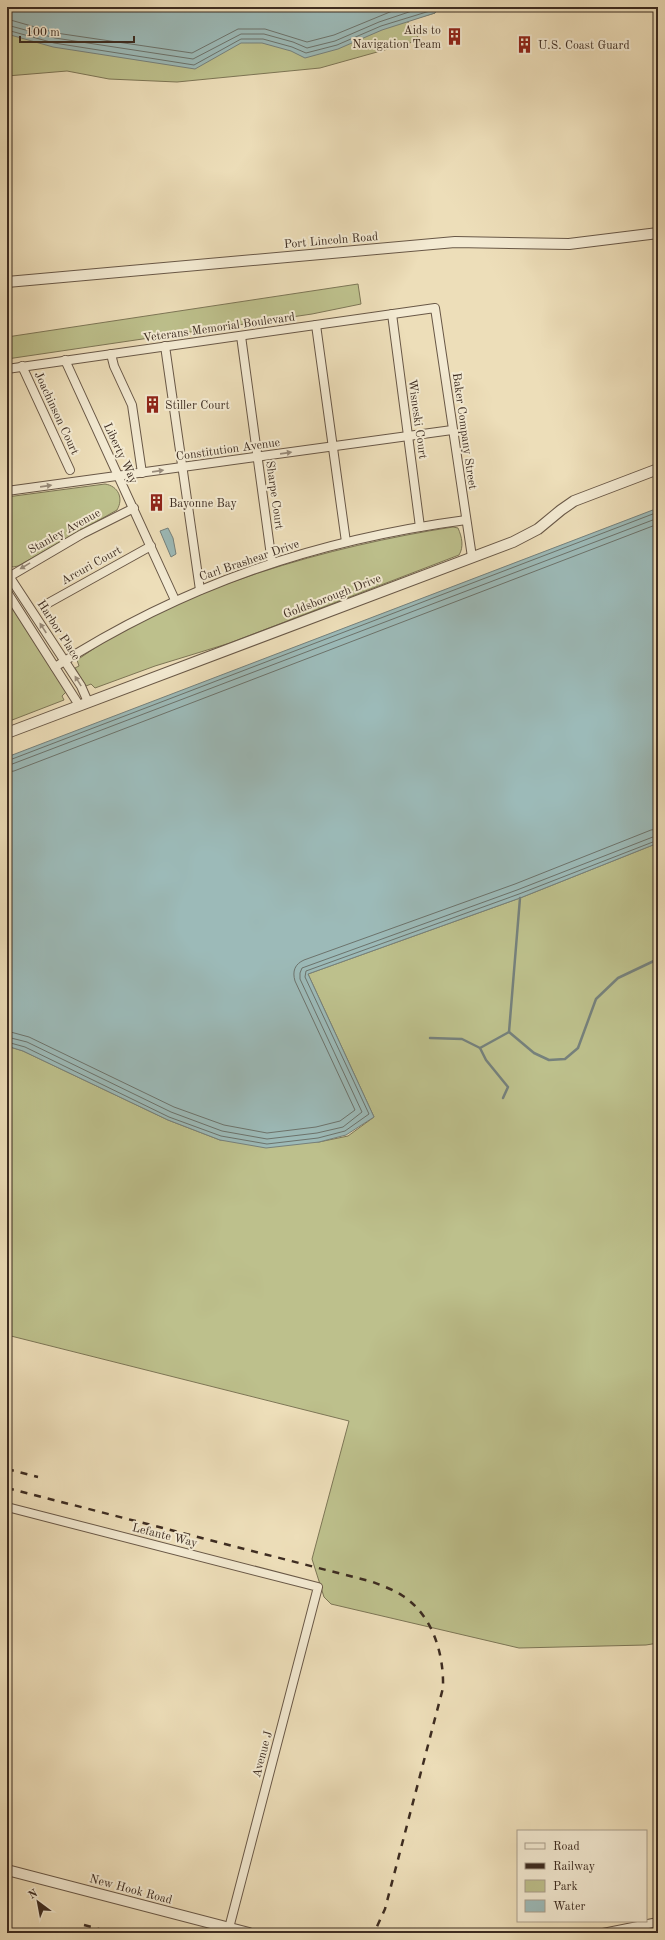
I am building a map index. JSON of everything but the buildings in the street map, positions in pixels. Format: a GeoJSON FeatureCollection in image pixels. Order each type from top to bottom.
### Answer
{"type":"FeatureCollection","features":[{"type":"Feature","properties":{"kind":"street","name":"Port Lincoln Road"},"geometry":{"type":"LineString","coordinates":[[7,282],[455,242],[569,244],[658,233]]}},
{"type":"Feature","properties":{"kind":"street","name":"Veterans Memorial Boulevard"},"geometry":{"type":"LineString","coordinates":[[7,369],[435,308]]}},
{"type":"Feature","properties":{"kind":"street","name":"Baker Company Street"},"geometry":{"type":"LineString","coordinates":[[435,308],[472,558]]}},
{"type":"Feature","properties":{"kind":"street","name":"Wisneski Court"},"geometry":{"type":"LineString","coordinates":[[392,314],[420,526]]}},
{"type":"Feature","properties":{"kind":"street"},"geometry":{"type":"LineString","coordinates":[[316,325],[346,542]]}},
{"type":"Feature","properties":{"kind":"street","name":"Sharpe Court"},"geometry":{"type":"LineString","coordinates":[[241,336],[272,563]]}},
{"type":"Feature","properties":{"kind":"street"},"geometry":{"type":"LineString","coordinates":[[165,346],[200,590]]}},
{"type":"Feature","properties":{"kind":"street"},"geometry":{"type":"LineString","coordinates":[[111,354],[114,366],[132,404],[142,473]]}},
{"type":"Feature","properties":{"kind":"street","name":"Liberty Way"},"geometry":{"type":"LineString","coordinates":[[65,360],[175,600]]}},
{"type":"Feature","properties":{"kind":"street","name":"Joachinson Court"},"geometry":{"type":"LineString","coordinates":[[22,366],[70,470]]}},
{"type":"Feature","properties":{"kind":"street","name":"Constitution Avenue"},"geometry":{"type":"LineString","coordinates":[[7,491],[452,430]]}},
{"type":"Feature","properties":{"kind":"street","name":"Goldsborough Drive"},"geometry":{"type":"LineString","coordinates":[[7,733],[472,558],[526,536],[574,501],[658,469]]}},
{"type":"Feature","properties":{"kind":"street","name":"Stanley Avenue"},"geometry":{"type":"LineString","coordinates":[[8,576],[82,534],[134,508]]}},
{"type":"Feature","properties":{"kind":"street","name":"Carl Brashear Drive"},"geometry":{"type":"LineString","coordinates":[[55,667],[127,624],[175,600],[272,563],[346,542],[420,526],[466,520]]}},
{"type":"Feature","properties":{"kind":"street","name":"Arcuri Court"},"geometry":{"type":"LineString","coordinates":[[43,606],[151,546]]}},
{"type":"Feature","properties":{"kind":"street","name":"Harbor Place"},"geometry":{"type":"LineString","coordinates":[[8,576],[81,686],[84,704]]}},
{"type":"Feature","properties":{"kind":"street","name":"Harbor Place"},"geometry":{"type":"LineString","coordinates":[[7,592],[55,667],[84,704]]}},
{"type":"Feature","properties":{"kind":"street","name":"Lefante Way"},"geometry":{"type":"LineString","coordinates":[[7,1507],[318,1587]]}},
{"type":"Feature","properties":{"kind":"street","name":"Avenue J"},"geometry":{"type":"LineString","coordinates":[[229,1928],[318,1587]]}},
{"type":"Feature","properties":{"kind":"street","name":"New Hook Road"},"geometry":{"type":"LineString","coordinates":[[7,1870],[249,1933]]}},
{"type":"Feature","properties":{"kind":"street"},"geometry":{"type":"LineString","coordinates":[[603,1933],[658,1922]]}},
{"type":"Feature","properties":{"kind":"green space"},"geometry":{"type":"Polygon","coordinates":[[[7,7],[435,13],[407,21],[420,40],[320,68],[177,82],[109,79],[67,71],[7,76],[7,7]]]}},
{"type":"Feature","properties":{"kind":"green space"},"geometry":{"type":"Polygon","coordinates":[[[358,284],[361,304],[312,314],[7,359],[7,337],[358,284]]]}},
{"type":"Feature","properties":{"kind":"green space"},"geometry":{"type":"Polygon","coordinates":[[[105,484],[113,487],[120,497],[117,510],[18,566],[13,567],[7,564],[7,497],[105,484]]]}},
{"type":"Feature","properties":{"kind":"green space"},"geometry":{"type":"Polygon","coordinates":[[[453,527],[458,528],[461,538],[462,549],[459,555],[230,643],[155,666],[95,688],[91,684],[86,686],[75,668],[79,666],[77,660],[117,634],[162,611],[209,591],[258,573],[307,558],[406,535],[453,527]]]}},
{"type":"Feature","properties":{"kind":"green space"},"geometry":{"type":"Polygon","coordinates":[[[7,600],[66,692],[62,696],[64,700],[7,722],[7,600]]]}},
{"type":"Feature","properties":{"kind":"green space"},"geometry":{"type":"Polygon","coordinates":[[[658,843],[658,1643],[646,1645],[519,1648],[331,1604],[324,1597],[312,1559],[349,1421],[7,1335],[7,1046],[23,1051],[168,1120],[220,1140],[319,1142],[348,1136],[374,1117],[308,974],[520,898],[658,843]]]}},
{"type":"Feature","properties":{"kind":"water"},"geometry":{"type":"Polygon","coordinates":[[[7,7],[440,7],[435,13],[382,30],[338,49],[305,58],[291,51],[262,43],[241,43],[195,69],[53,47],[7,34],[7,7]]]}},
{"type":"Feature","properties":{"kind":"water"},"geometry":{"type":"Polygon","coordinates":[[[658,508],[658,843],[520,898],[308,974],[374,1117],[346,1135],[319,1142],[266,1148],[220,1140],[168,1120],[23,1051],[7,1046],[7,757],[658,508]]]}},
{"type":"Feature","properties":{"kind":"water"},"geometry":{"type":"Polygon","coordinates":[[[168,528],[173,538],[176,554],[171,557],[160,531],[168,528]]]}},
{"type":"Feature","properties":{"kind":"waterway"},"geometry":{"type":"LineString","coordinates":[[520,898],[509,1032],[534,1053],[549,1060],[565,1059],[578,1048],[596,999],[618,978],[658,959]]}},
{"type":"Feature","properties":{"kind":"waterway"},"geometry":{"type":"LineString","coordinates":[[430,1038],[462,1039],[480,1048],[509,1032]]}},
{"type":"Feature","properties":{"kind":"waterway"},"geometry":{"type":"LineString","coordinates":[[480,1048],[486,1060],[508,1087],[503,1098]]}},
{"type":"Feature","properties":{"kind":"railway"},"geometry":{"type":"LineString","coordinates":[[7,1469],[38,1477]]}},
{"type":"Feature","properties":{"kind":"railway"},"geometry":{"type":"LineString","coordinates":[[7,1488],[373,1582],[403,1596],[422,1614],[435,1637],[439,1649],[443,1675],[443,1688],[385,1909],[374,1933]]}},
{"type":"Feature","properties":{"kind":"railway"},"geometry":{"type":"LineString","coordinates":[[84,1925],[114,1933]]}},
{"type":"Feature","properties":{"kind":"place","name":"Aids to Navigation Team"},"geometry":{"type":"Point","coordinates":[454,37]}},
{"type":"Feature","properties":{"kind":"place","name":"U.S. Coast Guard"},"geometry":{"type":"Point","coordinates":[525,45]}},
{"type":"Feature","properties":{"kind":"place","name":"Stiller Court"},"geometry":{"type":"Point","coordinates":[152,405]}},
{"type":"Feature","properties":{"kind":"place","name":"Bayonne Bay"},"geometry":{"type":"Point","coordinates":[156,503]}}]}
